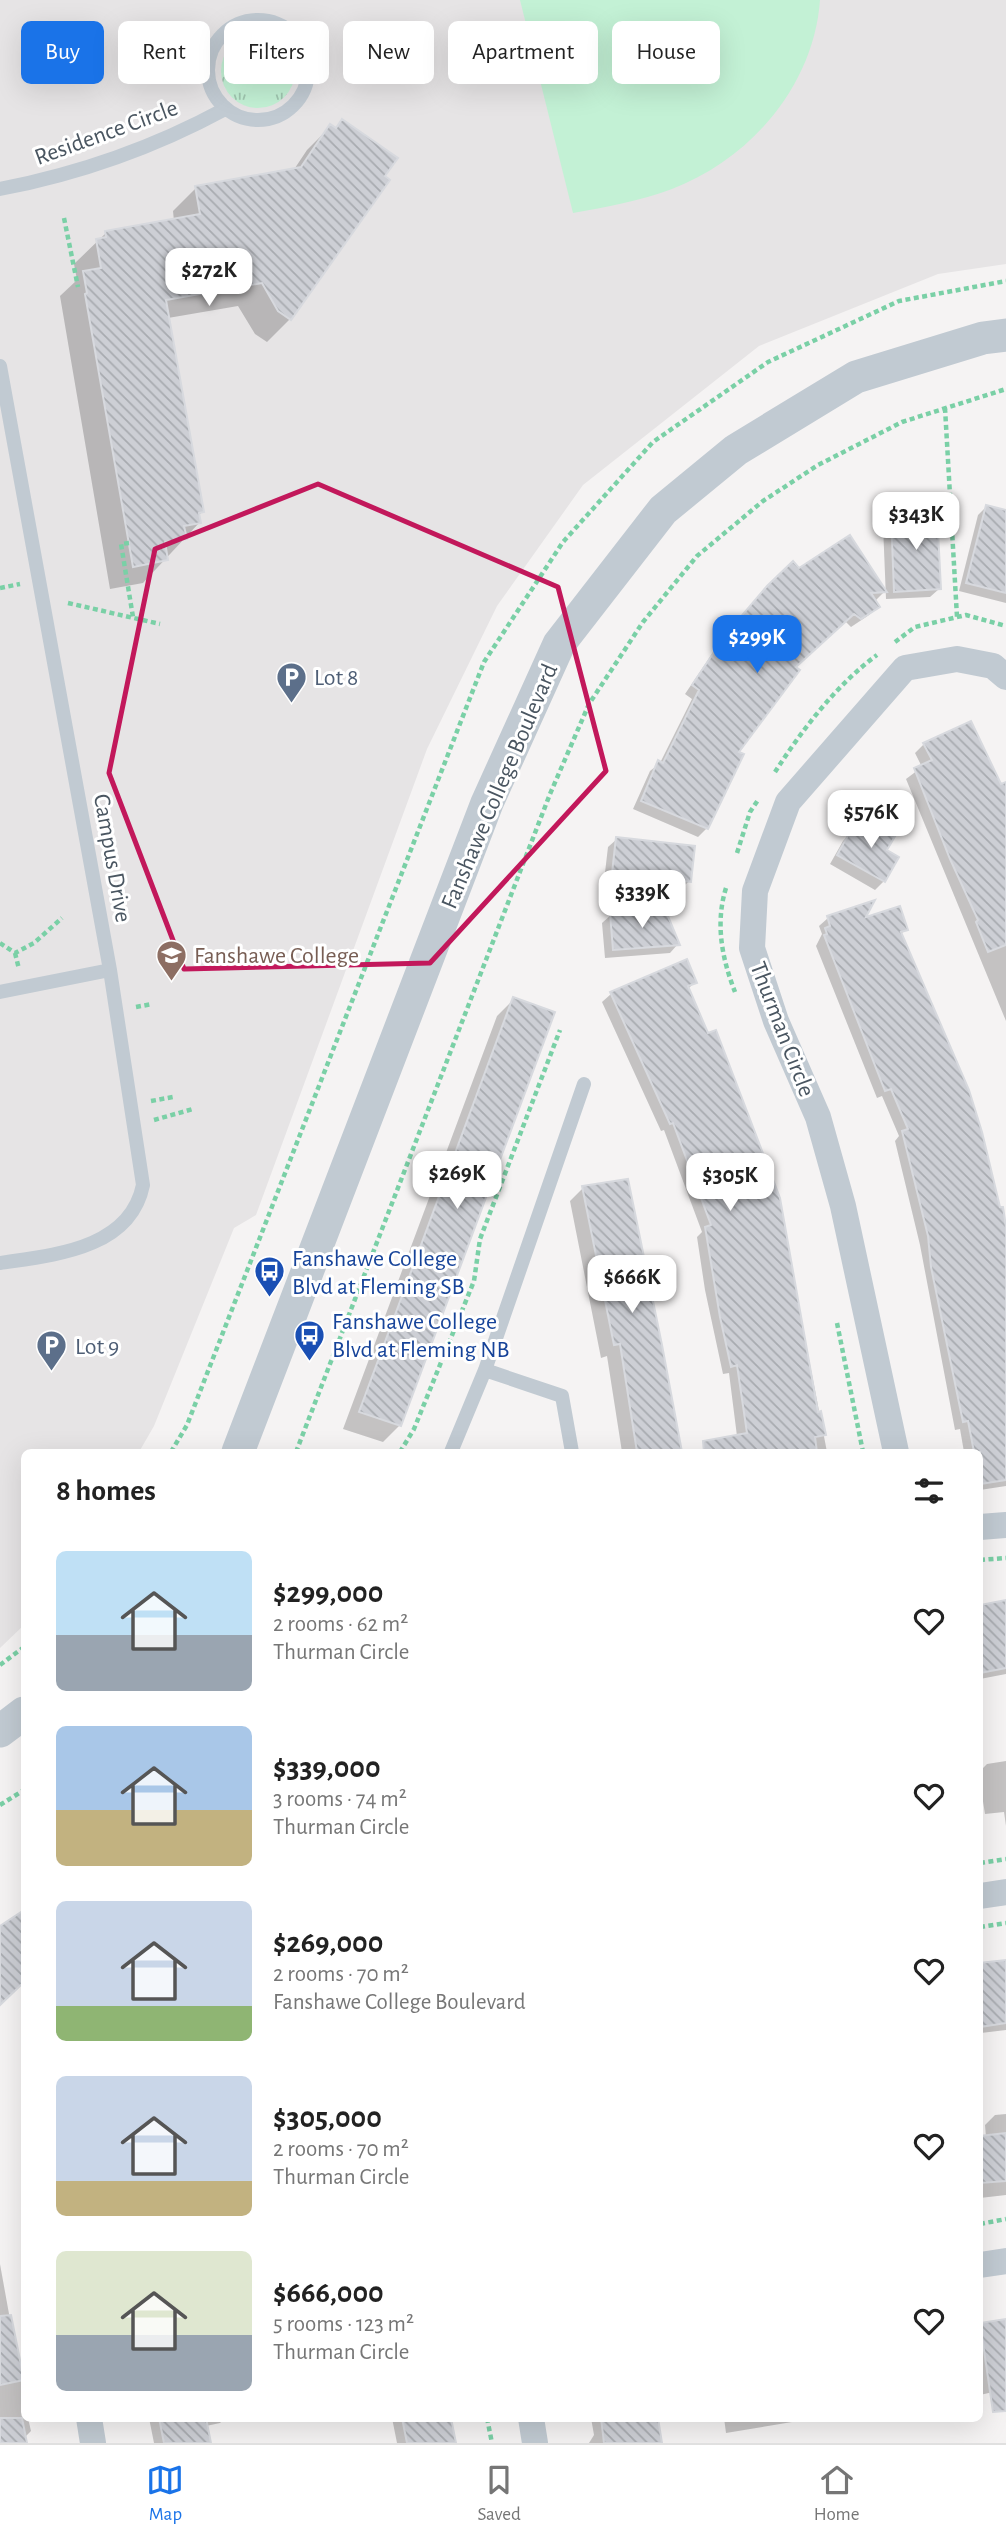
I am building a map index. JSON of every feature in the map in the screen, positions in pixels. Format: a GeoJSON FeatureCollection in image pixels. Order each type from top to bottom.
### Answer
{"type":"FeatureCollection","features":[{"type":"Feature","properties":{"kind":"street","name":"Fanshawe College Boulevard"},"geometry":{"type":"LineString","coordinates":[[239,1449],[487,803],[559,644],[663,510],[736,450],[856,377],[983,338],[1006,335]]}},
{"type":"Feature","properties":{"kind":"street","name":"Thurman Circle"},"geometry":{"type":"LineString","coordinates":[[895,1449],[843,1206],[818,1117],[776,1021],[752,948],[755,891],[788,802],[905,668],[957,659],[993,666],[1006,677]]}},
{"type":"Feature","properties":{"kind":"street"},"geometry":{"type":"LineString","coordinates":[[983,1527],[1006,1524]]}},
{"type":"Feature","properties":{"kind":"street"},"geometry":{"type":"LineString","coordinates":[[0,1731],[21,1715]]}},
{"type":"Feature","properties":{"kind":"street"},"geometry":{"type":"LineString","coordinates":[[983,1896],[1006,1892]]}},
{"type":"Feature","properties":{"kind":"street"},"geometry":{"type":"LineString","coordinates":[[983,2264],[1006,2261]]}},
{"type":"Feature","properties":{"kind":"street"},"geometry":{"type":"LineString","coordinates":[[90,2422],[93,2443]]}},
{"type":"Feature","properties":{"kind":"street"},"geometry":{"type":"LineString","coordinates":[[532,2422],[535,2443]]}},
{"type":"Feature","properties":{"kind":"lane"},"geometry":{"type":"LineString","coordinates":[[251,20],[267,21],[283,27],[295,37],[306,59],[306,84],[299,99],[287,111],[272,119],[255,121],[225,109],[211,88],[208,64],[222,35],[251,20]]}},
{"type":"Feature","properties":{"kind":"lane","name":"Residence Circle"},"geometry":{"type":"LineString","coordinates":[[0,189],[68,174],[180,134],[225,109]]}},
{"type":"Feature","properties":{"kind":"lane","name":"Campus Drive"},"geometry":{"type":"LineString","coordinates":[[0,366],[110,970],[142,1169],[139,1201],[125,1222],[95,1243],[39,1258],[0,1263]]}},
{"type":"Feature","properties":{"kind":"lane"},"geometry":{"type":"LineString","coordinates":[[0,992],[110,970]]}},
{"type":"Feature","properties":{"kind":"lane"},"geometry":{"type":"LineString","coordinates":[[452,1449],[485,1370],[584,1084]]}},
{"type":"Feature","properties":{"kind":"lane"},"geometry":{"type":"LineString","coordinates":[[485,1370],[562,1396],[571,1449]]}},
{"type":"Feature","properties":{"kind":"path"},"geometry":{"type":"LineString","coordinates":[[64,218],[78,287]]}},
{"type":"Feature","properties":{"kind":"path"},"geometry":{"type":"LineString","coordinates":[[297,1449],[550,794],[589,704],[643,622],[697,556],[763,501],[818,465],[890,428],[1006,389]]}},
{"type":"Feature","properties":{"kind":"path"},"geometry":{"type":"LineString","coordinates":[[945,408],[957,617]]}},
{"type":"Feature","properties":{"kind":"path"},"geometry":{"type":"LineString","coordinates":[[129,543],[121,544],[133,617]]}},
{"type":"Feature","properties":{"kind":"path"},"geometry":{"type":"LineString","coordinates":[[0,588],[21,584]]}},
{"type":"Feature","properties":{"kind":"path"},"geometry":{"type":"LineString","coordinates":[[68,603],[160,624]]}},
{"type":"Feature","properties":{"kind":"path"},"geometry":{"type":"LineString","coordinates":[[894,643],[915,627],[966,615],[1006,626]]}},
{"type":"Feature","properties":{"kind":"path"},"geometry":{"type":"LineString","coordinates":[[770,780],[796,739],[862,666],[883,651]]}},
{"type":"Feature","properties":{"kind":"path"},"geometry":{"type":"LineString","coordinates":[[735,859],[750,812],[763,791]]}},
{"type":"Feature","properties":{"kind":"path"},"geometry":{"type":"LineString","coordinates":[[728,883],[720,906],[723,963],[738,1000]]}},
{"type":"Feature","properties":{"kind":"path"},"geometry":{"type":"LineString","coordinates":[[0,943],[15,953],[34,943],[62,918]]}},
{"type":"Feature","properties":{"kind":"path"},"geometry":{"type":"LineString","coordinates":[[135,1007],[152,1004]]}},
{"type":"Feature","properties":{"kind":"path"},"geometry":{"type":"LineString","coordinates":[[402,1449],[414,1429],[474,1281],[480,1240],[560,1030]]}},
{"type":"Feature","properties":{"kind":"path"},"geometry":{"type":"LineString","coordinates":[[152,1101],[173,1097]]}},
{"type":"Feature","properties":{"kind":"path"},"geometry":{"type":"LineString","coordinates":[[154,1120],[193,1108]]}},
{"type":"Feature","properties":{"kind":"path"},"geometry":{"type":"LineString","coordinates":[[836,1316],[862,1449]]}},
{"type":"Feature","properties":{"kind":"path"},"geometry":{"type":"LineString","coordinates":[[983,1560],[1006,1558]]}},
{"type":"Feature","properties":{"kind":"path"},"geometry":{"type":"LineString","coordinates":[[0,1665],[21,1649]]}},
{"type":"Feature","properties":{"kind":"path"},"geometry":{"type":"LineString","coordinates":[[0,1805],[21,1792]]}},
{"type":"Feature","properties":{"kind":"path"},"geometry":{"type":"LineString","coordinates":[[983,1863],[1006,1859]]}},
{"type":"Feature","properties":{"kind":"path"},"geometry":{"type":"LineString","coordinates":[[983,1927],[1006,1923]]}},
{"type":"Feature","properties":{"kind":"path"},"geometry":{"type":"LineString","coordinates":[[983,2223],[1006,2219]]}},
{"type":"Feature","properties":{"kind":"path"},"geometry":{"type":"LineString","coordinates":[[488,2422],[492,2443]]}},
{"type":"Feature","properties":{"kind":"highlighted area"},"geometry":{"type":"Polygon","coordinates":[[[318,484],[558,587],[606,771],[430,963],[184,969],[109,773],[155,549],[318,484]]]}},
{"type":"Feature","properties":{"kind":"shaded area","name":"Fanshawe College"},"geometry":{"type":"Polygon","coordinates":[[[0,0],[1006,0],[1006,264],[938,274],[759,346],[583,485],[497,606],[427,749],[256,1215],[234,1228],[154,1426],[141,1449],[21,1449],[21,1628],[0,1648],[0,0]]]}},
{"type":"Feature","properties":{"kind":"green space"},"geometry":{"type":"Polygon","coordinates":[[[520,0],[820,0],[815,31],[805,61],[791,89],[773,115],[728,159],[701,176],[672,189],[573,213],[541,84],[598,84],[598,21],[525,21],[520,0]]]}},
{"type":"Feature","properties":{"kind":"green space"},"geometry":{"type":"Polygon","coordinates":[[[224,57],[224,84],[292,85],[279,102],[272,105],[258,108],[244,105],[227,92],[224,85],[222,78],[224,57]]]}},
{"type":"Feature","properties":{"kind":"building"},"geometry":{"type":"Polygon","coordinates":[[[342,119],[398,158],[385,176],[390,180],[291,320],[278,311],[262,283],[166,300],[204,512],[199,513],[201,523],[184,526],[187,539],[165,542],[168,560],[133,567],[85,294],[83,271],[101,268],[96,239],[106,237],[105,231],[200,214],[195,186],[301,167],[330,124],[336,128],[342,119]]]}},
{"type":"Feature","properties":{"kind":"building"},"geometry":{"type":"Polygon","coordinates":[[[986,505],[1006,510],[1006,593],[966,583],[986,505]]]}},
{"type":"Feature","properties":{"kind":"building"},"geometry":{"type":"Polygon","coordinates":[[[937,512],[941,589],[894,592],[891,514],[937,512]]]}},
{"type":"Feature","properties":{"kind":"building"},"geometry":{"type":"Polygon","coordinates":[[[850,535],[887,592],[871,593],[880,607],[861,619],[854,614],[796,667],[800,670],[739,752],[744,754],[708,829],[641,801],[658,760],[663,763],[699,690],[692,685],[726,634],[767,586],[793,561],[799,568],[850,535]]]}},
{"type":"Feature","properties":{"kind":"building"},"geometry":{"type":"Polygon","coordinates":[[[971,721],[1001,784],[1006,782],[1006,945],[988,952],[976,922],[978,920],[950,859],[914,768],[932,760],[923,743],[971,721]]]}},
{"type":"Feature","properties":{"kind":"building"},"geometry":{"type":"Polygon","coordinates":[[[870,818],[897,833],[887,850],[899,857],[885,882],[837,855],[851,830],[860,835],[870,818]]]}},
{"type":"Feature","properties":{"kind":"building"},"geometry":{"type":"Polygon","coordinates":[[[616,837],[695,846],[691,882],[612,873],[616,837]]]}},
{"type":"Feature","properties":{"kind":"building"},"geometry":{"type":"Polygon","coordinates":[[[875,900],[866,917],[900,906],[908,930],[901,932],[969,1090],[1000,1207],[1003,1207],[1006,1227],[1006,1480],[983,1484],[983,1449],[973,1449],[968,1421],[963,1422],[931,1267],[928,1236],[902,1131],[908,1129],[891,1089],[885,1091],[824,935],[827,934],[825,928],[830,926],[827,916],[875,900]]]}},
{"type":"Feature","properties":{"kind":"building"},"geometry":{"type":"Polygon","coordinates":[[[665,909],[680,945],[613,950],[610,913],[665,909]]]}},
{"type":"Feature","properties":{"kind":"building"},"geometry":{"type":"Polygon","coordinates":[[[687,959],[697,983],[688,986],[708,1033],[716,1030],[780,1198],[818,1412],[821,1411],[826,1435],[815,1437],[817,1449],[704,1449],[703,1441],[747,1433],[737,1365],[731,1367],[720,1317],[705,1227],[711,1225],[673,1123],[670,1124],[610,992],[687,959]]]}},
{"type":"Feature","properties":{"kind":"building"},"geometry":{"type":"Polygon","coordinates":[[[513,997],[555,1012],[401,1426],[359,1412],[513,997]]]}},
{"type":"Feature","properties":{"kind":"building"},"geometry":{"type":"Polygon","coordinates":[[[628,1179],[681,1449],[637,1449],[620,1344],[614,1345],[582,1186],[628,1179]]]}},
{"type":"Feature","properties":{"kind":"building"},"geometry":{"type":"Polygon","coordinates":[[[1006,1600],[1006,1668],[983,1672],[983,1604],[1006,1600]]]}},
{"type":"Feature","properties":{"kind":"building"},"geometry":{"type":"Polygon","coordinates":[[[21,1912],[21,1985],[0,2005],[0,1926],[21,1912]]]}},
{"type":"Feature","properties":{"kind":"building"},"geometry":{"type":"Polygon","coordinates":[[[1006,1960],[1006,2023],[983,2027],[983,1963],[1006,1960]]]}},
{"type":"Feature","properties":{"kind":"building"},"geometry":{"type":"Polygon","coordinates":[[[1006,2133],[1006,2181],[983,2183],[983,2136],[1006,2133]]]}},
{"type":"Feature","properties":{"kind":"building"},"geometry":{"type":"Polygon","coordinates":[[[11,2315],[21,2365],[21,2381],[0,2385],[0,2316],[11,2315]]]}},
{"type":"Feature","properties":{"kind":"building"},"geometry":{"type":"Polygon","coordinates":[[[1006,2319],[1006,2411],[993,2412],[983,2344],[983,2323],[1006,2319]]]}},
{"type":"Feature","properties":{"kind":"building"},"geometry":{"type":"Polygon","coordinates":[[[0,2418],[21,2418],[27,2443],[0,2443],[0,2418]]]}},
{"type":"Feature","properties":{"kind":"building"},"geometry":{"type":"Polygon","coordinates":[[[160,2422],[207,2422],[211,2443],[164,2443],[160,2422]]]}},
{"type":"Feature","properties":{"kind":"building"},"geometry":{"type":"Polygon","coordinates":[[[403,2422],[452,2422],[456,2443],[407,2443],[403,2422]]]}},
{"type":"Feature","properties":{"kind":"building"},"geometry":{"type":"Polygon","coordinates":[[[601,2422],[659,2422],[662,2443],[604,2443],[601,2422]]]}},
{"type":"Feature","properties":{"kind":"place","name":"Lot 8"},"geometry":{"type":"Point","coordinates":[291,704]}},
{"type":"Feature","properties":{"kind":"place","name":"Fanshawe College"},"geometry":{"type":"Point","coordinates":[171,982]}},
{"type":"Feature","properties":{"kind":"place","name":"Fanshawe College Blvd at Fleming SB"},"geometry":{"type":"Point","coordinates":[269,1299]}},
{"type":"Feature","properties":{"kind":"place","name":"Fanshawe College Blvd at Fleming NB"},"geometry":{"type":"Point","coordinates":[309,1362]}},
{"type":"Feature","properties":{"kind":"place","name":"Lot 9"},"geometry":{"type":"Point","coordinates":[52,1373]}}]}
